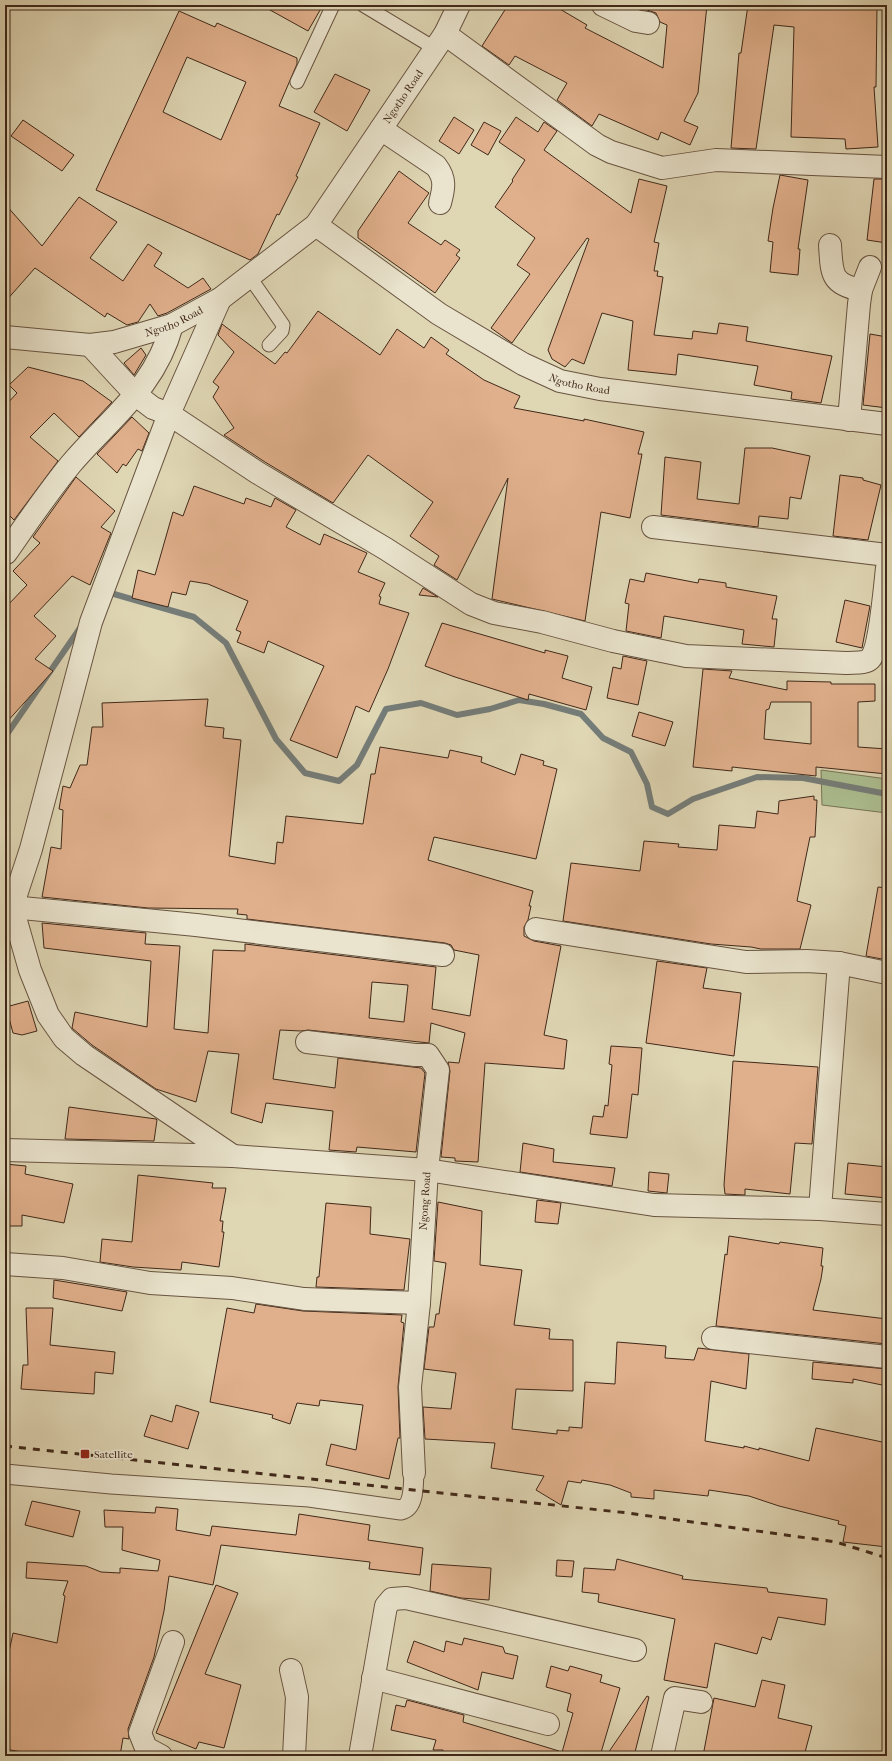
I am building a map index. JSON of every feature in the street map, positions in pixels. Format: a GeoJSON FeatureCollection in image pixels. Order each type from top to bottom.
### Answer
{"type":"FeatureCollection","features":[{"type":"Feature","properties":{"kind":"street","name":"Ngotho Road"},"geometry":{"type":"LineString","coordinates":[[7,341],[90,345],[114,342],[136,337],[172,325],[220,299],[316,225],[440,42],[459,5]]}},
{"type":"Feature","properties":{"kind":"street"},"geometry":{"type":"LineString","coordinates":[[603,5],[636,21],[648,23]]}},
{"type":"Feature","properties":{"kind":"street"},"geometry":{"type":"LineString","coordinates":[[440,42],[611,152],[662,168],[716,160],[887,167]]}},
{"type":"Feature","properties":{"kind":"street"},"geometry":{"type":"LineString","coordinates":[[381,129],[436,166],[442,175],[444,184],[440,203]]}},
{"type":"Feature","properties":{"kind":"street","name":"Ngotho Road"},"geometry":{"type":"LineString","coordinates":[[316,225],[439,314],[523,364],[560,381],[600,389],[887,424]]}},
{"type":"Feature","properties":{"kind":"street"},"geometry":{"type":"LineString","coordinates":[[830,244],[832,268],[838,282],[844,287],[861,290]]}},
{"type":"Feature","properties":{"kind":"street"},"geometry":{"type":"LineString","coordinates":[[849,420],[861,290],[870,267]]}},
{"type":"Feature","properties":{"kind":"street"},"geometry":{"type":"LineString","coordinates":[[220,299],[170,414],[91,622],[31,849],[11,917],[48,1015],[64,1038],[84,1055],[233,1156]]}},
{"type":"Feature","properties":{"kind":"street"},"geometry":{"type":"LineString","coordinates":[[6,553],[49,492],[71,465],[92,440],[117,417],[136,395],[161,357],[172,325]]}},
{"type":"Feature","properties":{"kind":"street"},"geometry":{"type":"LineString","coordinates":[[90,345],[136,395],[153,408],[170,414],[258,473],[386,549],[471,604],[494,613],[542,622],[613,641],[686,656],[846,663],[878,661],[877,641],[887,568]]}},
{"type":"Feature","properties":{"kind":"street"},"geometry":{"type":"LineString","coordinates":[[653,527],[887,555]]}},
{"type":"Feature","properties":{"kind":"street"},"geometry":{"type":"LineString","coordinates":[[11,917],[196,925],[443,955]]}},
{"type":"Feature","properties":{"kind":"street"},"geometry":{"type":"LineString","coordinates":[[536,929],[746,962],[807,961],[839,963],[887,973]]}},
{"type":"Feature","properties":{"kind":"street"},"geometry":{"type":"LineString","coordinates":[[820,1209],[839,963]]}},
{"type":"Feature","properties":{"kind":"street","name":"Ngong Road"},"geometry":{"type":"LineString","coordinates":[[307,1042],[415,1055],[428,1055],[438,1070],[427,1170],[419,1303],[410,1387],[414,1472]]}},
{"type":"Feature","properties":{"kind":"street"},"geometry":{"type":"LineString","coordinates":[[5,1150],[233,1156],[427,1170],[654,1206],[820,1209],[887,1214]]}},
{"type":"Feature","properties":{"kind":"street"},"geometry":{"type":"LineString","coordinates":[[5,1264],[63,1268],[150,1283],[232,1288],[304,1299],[419,1303]]}},
{"type":"Feature","properties":{"kind":"street"},"geometry":{"type":"LineString","coordinates":[[713,1338],[887,1358]]}},
{"type":"Feature","properties":{"kind":"street"},"geometry":{"type":"LineString","coordinates":[[5,1474],[111,1484],[309,1497],[401,1510],[406,1509],[410,1504],[414,1472]]}},
{"type":"Feature","properties":{"kind":"street"},"geometry":{"type":"LineString","coordinates":[[367,1754],[373,1678],[386,1606],[392,1599],[399,1597],[635,1650]]}},
{"type":"Feature","properties":{"kind":"street"},"geometry":{"type":"LineString","coordinates":[[161,1756],[146,1748],[140,1733],[173,1642]]}},
{"type":"Feature","properties":{"kind":"street"},"geometry":{"type":"LineString","coordinates":[[291,1670],[297,1697],[294,1756]]}},
{"type":"Feature","properties":{"kind":"street"},"geometry":{"type":"LineString","coordinates":[[373,1678],[548,1724]]}},
{"type":"Feature","properties":{"kind":"street"},"geometry":{"type":"LineString","coordinates":[[662,1756],[674,1698],[701,1702]]}},
{"type":"Feature","properties":{"kind":"lane"},"geometry":{"type":"LineString","coordinates":[[298,82],[333,5]]}},
{"type":"Feature","properties":{"kind":"lane"},"geometry":{"type":"LineString","coordinates":[[363,5],[440,42]]}},
{"type":"Feature","properties":{"kind":"lane"},"geometry":{"type":"LineString","coordinates":[[250,276],[283,324],[282,331],[269,345]]}},
{"type":"Feature","properties":{"kind":"green space"},"geometry":{"type":"Polygon","coordinates":[[[821,770],[887,779],[887,813],[822,805],[821,770]]]}},
{"type":"Feature","properties":{"kind":"building"},"geometry":{"type":"Polygon","coordinates":[[[261,5],[323,5],[308,31],[261,5]]]}},
{"type":"Feature","properties":{"kind":"building"},"geometry":{"type":"Polygon","coordinates":[[[508,5],[553,5],[587,25],[585,28],[663,68],[667,25],[660,22],[656,13],[632,5],[707,5],[698,93],[684,121],[698,127],[690,145],[661,132],[658,140],[599,114],[592,126],[557,100],[567,83],[515,56],[509,65],[482,46],[508,5]]]}},
{"type":"Feature","properties":{"kind":"building"},"geometry":{"type":"Polygon","coordinates":[[[748,5],[877,5],[876,87],[874,87],[878,147],[846,149],[845,139],[791,137],[794,27],[774,25],[756,149],[731,148],[739,53],[741,53],[748,5]]]}},
{"type":"Feature","properties":{"kind":"building"},"geometry":{"type":"Polygon","coordinates":[[[179,11],[215,27],[217,23],[297,58],[297,64],[279,106],[320,123],[296,176],[298,177],[279,215],[277,214],[258,254],[250,260],[96,190],[179,11]],[[187,57],[163,112],[221,140],[246,82],[187,57]]]}},
{"type":"Feature","properties":{"kind":"building"},"geometry":{"type":"Polygon","coordinates":[[[335,74],[370,90],[347,131],[314,112],[335,74]]]}},
{"type":"Feature","properties":{"kind":"building"},"geometry":{"type":"Polygon","coordinates":[[[454,117],[474,130],[459,154],[439,141],[454,117]]]}},
{"type":"Feature","properties":{"kind":"building"},"geometry":{"type":"Polygon","coordinates":[[[516,117],[538,132],[544,122],[557,131],[544,150],[631,213],[639,179],[667,186],[654,242],[659,243],[654,271],[658,271],[657,276],[663,277],[654,335],[692,339],[693,331],[717,334],[719,323],[748,327],[746,341],[832,356],[821,403],[791,399],[792,392],[754,385],[758,366],[678,354],[676,375],[628,370],[633,321],[602,313],[584,364],[572,359],[565,367],[552,359],[548,350],[589,239],[587,238],[512,343],[491,328],[530,274],[517,265],[535,238],[495,207],[525,160],[499,142],[516,117]]]}},
{"type":"Feature","properties":{"kind":"building"},"geometry":{"type":"Polygon","coordinates":[[[23,120],[74,155],[62,171],[11,136],[23,120]]]}},
{"type":"Feature","properties":{"kind":"building"},"geometry":{"type":"Polygon","coordinates":[[[484,122],[501,131],[488,155],[471,145],[484,122]]]}},
{"type":"Feature","properties":{"kind":"building"},"geometry":{"type":"Polygon","coordinates":[[[399,171],[429,193],[408,223],[441,245],[445,240],[460,250],[456,255],[460,258],[435,293],[358,238],[358,231],[399,171]]]}},
{"type":"Feature","properties":{"kind":"building"},"geometry":{"type":"Polygon","coordinates":[[[780,175],[808,180],[798,249],[800,249],[798,275],[770,272],[773,242],[768,241],[780,175]]]}},
{"type":"Feature","properties":{"kind":"building"},"geometry":{"type":"Polygon","coordinates":[[[874,179],[887,179],[887,243],[867,240],[874,179]]]}},
{"type":"Feature","properties":{"kind":"building"},"geometry":{"type":"Polygon","coordinates":[[[79,197],[117,222],[90,258],[123,281],[148,244],[162,253],[154,266],[188,288],[203,278],[211,289],[167,313],[158,316],[150,304],[138,322],[127,325],[107,313],[105,317],[35,268],[5,302],[5,204],[42,246],[79,197]]]}},
{"type":"Feature","properties":{"kind":"building"},"geometry":{"type":"Polygon","coordinates":[[[318,311],[380,355],[397,329],[424,348],[431,337],[449,350],[446,354],[484,380],[520,396],[514,408],[584,421],[584,419],[644,432],[638,454],[642,454],[630,518],[601,512],[585,621],[492,599],[508,478],[457,580],[434,565],[439,556],[410,536],[433,502],[368,455],[333,503],[265,462],[224,435],[234,428],[213,397],[219,387],[213,382],[234,352],[218,335],[222,324],[275,364],[285,352],[287,353],[318,311]]]}},
{"type":"Feature","properties":{"kind":"building"},"geometry":{"type":"Polygon","coordinates":[[[870,334],[887,337],[887,408],[863,405],[870,334]]]}},
{"type":"Feature","properties":{"kind":"building"},"geometry":{"type":"Polygon","coordinates":[[[141,348],[146,355],[134,375],[124,363],[141,348]]]}},
{"type":"Feature","properties":{"kind":"building"},"geometry":{"type":"Polygon","coordinates":[[[28,367],[83,381],[112,402],[79,437],[54,413],[30,437],[58,461],[14,520],[5,511],[5,406],[17,393],[9,385],[28,367]]]}},
{"type":"Feature","properties":{"kind":"building"},"geometry":{"type":"Polygon","coordinates":[[[132,417],[149,433],[142,451],[138,449],[126,466],[123,464],[117,473],[97,454],[132,417]]]}},
{"type":"Feature","properties":{"kind":"building"},"geometry":{"type":"Polygon","coordinates":[[[745,448],[772,448],[810,456],[801,499],[790,497],[788,519],[759,516],[758,527],[661,515],[665,457],[701,462],[697,499],[739,504],[745,448]]]}},
{"type":"Feature","properties":{"kind":"building"},"geometry":{"type":"Polygon","coordinates":[[[840,475],[863,478],[863,480],[881,485],[868,540],[833,536],[840,475]]]}},
{"type":"Feature","properties":{"kind":"building"},"geometry":{"type":"Polygon","coordinates":[[[76,477],[115,511],[101,527],[111,533],[90,585],[72,576],[34,616],[56,636],[35,659],[53,671],[5,724],[5,608],[27,585],[13,571],[40,543],[33,537],[76,477]]]}},
{"type":"Feature","properties":{"kind":"building"},"geometry":{"type":"Polygon","coordinates":[[[194,486],[244,504],[246,498],[271,507],[275,498],[296,510],[286,527],[320,545],[324,534],[367,553],[358,572],[385,583],[379,596],[381,597],[379,604],[409,613],[388,669],[369,712],[356,706],[337,758],[290,740],[324,666],[268,641],[264,653],[237,642],[241,632],[236,630],[248,601],[208,584],[190,581],[186,595],[172,592],[168,607],[132,598],[138,570],[155,575],[173,512],[183,516],[194,486]]]}},
{"type":"Feature","properties":{"kind":"building"},"geometry":{"type":"Polygon","coordinates":[[[646,573],[698,583],[699,579],[726,583],[726,587],[777,596],[772,619],[777,619],[774,647],[742,644],[744,630],[664,616],[661,638],[626,631],[629,604],[625,603],[630,579],[644,582],[646,573]]]}},
{"type":"Feature","properties":{"kind":"building"},"geometry":{"type":"Polygon","coordinates":[[[423,588],[438,597],[419,595],[423,588]]]}},
{"type":"Feature","properties":{"kind":"building"},"geometry":{"type":"Polygon","coordinates":[[[845,600],[870,606],[862,648],[836,642],[845,600]]]}},
{"type":"Feature","properties":{"kind":"building"},"geometry":{"type":"Polygon","coordinates":[[[442,623],[545,653],[545,650],[568,656],[562,678],[592,687],[586,710],[529,694],[528,700],[425,666],[442,623]]]}},
{"type":"Feature","properties":{"kind":"building"},"geometry":{"type":"Polygon","coordinates":[[[623,656],[647,661],[638,705],[607,698],[613,667],[621,669],[623,656]]]}},
{"type":"Feature","properties":{"kind":"building"},"geometry":{"type":"Polygon","coordinates":[[[703,669],[732,671],[729,678],[787,690],[787,681],[831,682],[831,684],[875,684],[875,701],[858,702],[858,747],[887,749],[887,774],[816,767],[816,776],[732,767],[732,771],[693,767],[703,669]],[[771,702],[769,709],[766,710],[764,739],[811,744],[811,702],[771,702]]]}},
{"type":"Feature","properties":{"kind":"building"},"geometry":{"type":"Polygon","coordinates":[[[208,699],[205,726],[224,728],[223,738],[241,740],[229,856],[275,864],[277,842],[283,843],[286,816],[363,824],[371,774],[375,774],[380,747],[448,758],[450,750],[482,757],[481,762],[515,775],[521,754],[544,761],[543,765],[557,769],[536,859],[434,837],[428,860],[533,891],[529,906],[531,906],[528,920],[524,927],[524,936],[534,941],[561,946],[544,1035],[567,1040],[564,1069],[485,1063],[478,1162],[455,1161],[455,1158],[441,1157],[450,1071],[448,1062],[459,1063],[465,1033],[431,1023],[429,1043],[308,1030],[280,1030],[273,1079],[335,1088],[338,1058],[421,1068],[425,1073],[416,1152],[357,1147],[356,1152],[329,1150],[333,1111],[266,1103],[262,1123],[231,1113],[239,1054],[208,1051],[196,1102],[156,1089],[92,1045],[72,1028],[75,1012],[147,1027],[151,961],[44,948],[42,923],[146,933],[145,944],[180,946],[174,1029],[208,1033],[213,950],[245,951],[245,944],[436,967],[432,1009],[470,1016],[479,955],[454,950],[451,945],[445,943],[247,919],[247,915],[237,914],[238,909],[148,908],[42,897],[51,847],[61,849],[63,810],[59,809],[63,786],[70,788],[80,765],[87,765],[92,727],[103,727],[102,703],[208,699]],[[372,982],[369,1018],[404,1022],[408,985],[372,982]]]}},
{"type":"Feature","properties":{"kind":"building"},"geometry":{"type":"Polygon","coordinates":[[[639,712],[673,722],[665,746],[632,736],[639,712]]]}},
{"type":"Feature","properties":{"kind":"building"},"geometry":{"type":"Polygon","coordinates":[[[814,796],[814,800],[817,800],[815,837],[810,837],[797,901],[811,905],[800,949],[761,949],[711,944],[563,921],[571,863],[640,871],[644,841],[679,844],[678,847],[717,850],[719,825],[755,828],[757,811],[778,814],[779,801],[814,796]]]}},
{"type":"Feature","properties":{"kind":"building"},"geometry":{"type":"Polygon","coordinates":[[[878,887],[887,888],[887,960],[866,956],[878,887]]]}},
{"type":"Feature","properties":{"kind":"building"},"geometry":{"type":"Polygon","coordinates":[[[657,961],[707,968],[703,988],[741,993],[734,1056],[646,1043],[657,961]]]}},
{"type":"Feature","properties":{"kind":"building"},"geometry":{"type":"Polygon","coordinates":[[[28,1001],[37,1031],[22,1035],[13,1033],[6,1007],[28,1001]]]}},
{"type":"Feature","properties":{"kind":"building"},"geometry":{"type":"Polygon","coordinates":[[[611,1046],[642,1048],[638,1095],[632,1094],[627,1138],[590,1134],[593,1116],[603,1117],[605,1105],[608,1106],[612,1065],[609,1064],[611,1046]]]}},
{"type":"Feature","properties":{"kind":"building"},"geometry":{"type":"Polygon","coordinates":[[[733,1061],[818,1067],[812,1144],[795,1143],[790,1194],[745,1189],[745,1195],[725,1194],[724,1185],[733,1061]]]}},
{"type":"Feature","properties":{"kind":"building"},"geometry":{"type":"Polygon","coordinates":[[[69,1107],[156,1119],[154,1141],[65,1139],[69,1107]]]}},
{"type":"Feature","properties":{"kind":"building"},"geometry":{"type":"Polygon","coordinates":[[[523,1143],[554,1149],[553,1162],[615,1168],[612,1186],[520,1172],[523,1143]]]}},
{"type":"Feature","properties":{"kind":"building"},"geometry":{"type":"Polygon","coordinates":[[[848,1163],[887,1167],[887,1198],[845,1194],[848,1163]]]}},
{"type":"Feature","properties":{"kind":"building"},"geometry":{"type":"Polygon","coordinates":[[[5,1164],[26,1166],[25,1174],[73,1184],[64,1223],[22,1215],[22,1226],[5,1226],[5,1164]]]}},
{"type":"Feature","properties":{"kind":"building"},"geometry":{"type":"Polygon","coordinates":[[[649,1172],[669,1174],[667,1193],[648,1191],[649,1172]]]}},
{"type":"Feature","properties":{"kind":"building"},"geometry":{"type":"Polygon","coordinates":[[[138,1175],[213,1183],[212,1188],[226,1188],[220,1221],[223,1221],[222,1232],[224,1232],[219,1267],[182,1262],[181,1270],[133,1267],[100,1262],[102,1239],[132,1242],[138,1175]]]}},
{"type":"Feature","properties":{"kind":"building"},"geometry":{"type":"Polygon","coordinates":[[[537,1200],[561,1203],[558,1224],[535,1222],[537,1200]]]}},
{"type":"Feature","properties":{"kind":"building"},"geometry":{"type":"Polygon","coordinates":[[[438,1202],[482,1211],[480,1265],[522,1270],[514,1325],[550,1329],[549,1339],[573,1340],[573,1391],[516,1389],[512,1429],[557,1434],[557,1430],[569,1431],[569,1427],[582,1428],[585,1382],[615,1384],[617,1342],[666,1346],[665,1358],[694,1360],[698,1348],[749,1354],[746,1389],[711,1381],[705,1441],[744,1448],[744,1446],[759,1450],[759,1448],[809,1461],[816,1428],[887,1443],[887,1547],[843,1542],[846,1526],[838,1524],[839,1521],[779,1506],[749,1496],[709,1490],[708,1496],[654,1490],[654,1499],[631,1497],[631,1493],[610,1485],[582,1480],[581,1483],[568,1481],[561,1505],[536,1490],[544,1476],[491,1468],[495,1443],[425,1439],[423,1407],[451,1409],[456,1373],[424,1369],[429,1327],[434,1327],[436,1314],[439,1314],[446,1263],[434,1261],[438,1202]]]}},
{"type":"Feature","properties":{"kind":"building"},"geometry":{"type":"Polygon","coordinates":[[[326,1203],[371,1207],[370,1234],[410,1239],[404,1290],[316,1287],[317,1277],[319,1277],[326,1203]]]}},
{"type":"Feature","properties":{"kind":"building"},"geometry":{"type":"Polygon","coordinates":[[[729,1236],[779,1244],[780,1242],[823,1248],[821,1279],[813,1310],[887,1319],[887,1344],[716,1326],[725,1254],[727,1255],[729,1236]]]}},
{"type":"Feature","properties":{"kind":"building"},"geometry":{"type":"Polygon","coordinates":[[[54,1280],[127,1292],[122,1311],[53,1298],[54,1280]]]}},
{"type":"Feature","properties":{"kind":"building"},"geometry":{"type":"Polygon","coordinates":[[[256,1304],[303,1311],[402,1315],[401,1322],[404,1323],[398,1387],[400,1438],[398,1438],[389,1479],[326,1465],[331,1444],[356,1450],[363,1405],[320,1400],[319,1406],[297,1403],[290,1424],[272,1418],[273,1415],[210,1402],[227,1308],[254,1313],[256,1304]]]}},
{"type":"Feature","properties":{"kind":"building"},"geometry":{"type":"Polygon","coordinates":[[[26,1308],[53,1308],[50,1345],[115,1352],[113,1374],[95,1372],[94,1394],[21,1389],[23,1365],[28,1365],[26,1308]]]}},
{"type":"Feature","properties":{"kind":"building"},"geometry":{"type":"Polygon","coordinates":[[[813,1362],[887,1369],[887,1386],[853,1379],[853,1383],[812,1379],[813,1362]]]}},
{"type":"Feature","properties":{"kind":"building"},"geometry":{"type":"Polygon","coordinates":[[[176,1405],[199,1412],[188,1449],[144,1436],[151,1415],[172,1422],[176,1405]]]}},
{"type":"Feature","properties":{"kind":"building"},"geometry":{"type":"Polygon","coordinates":[[[32,1501],[80,1511],[73,1537],[25,1525],[32,1501]]]}},
{"type":"Feature","properties":{"kind":"building"},"geometry":{"type":"Polygon","coordinates":[[[156,1507],[178,1509],[176,1530],[210,1536],[212,1526],[296,1535],[299,1514],[370,1525],[368,1540],[423,1548],[420,1575],[369,1569],[370,1562],[221,1545],[213,1585],[169,1576],[164,1611],[154,1657],[128,1729],[129,1739],[123,1738],[120,1756],[44,1756],[5,1749],[5,1671],[13,1633],[57,1643],[65,1596],[63,1595],[68,1581],[26,1578],[27,1562],[86,1566],[101,1572],[120,1573],[120,1568],[158,1571],[160,1560],[122,1550],[123,1527],[105,1527],[104,1510],[155,1513],[156,1507]]]}},
{"type":"Feature","properties":{"kind":"building"},"geometry":{"type":"Polygon","coordinates":[[[617,1559],[683,1576],[682,1579],[767,1588],[768,1592],[827,1599],[825,1625],[778,1617],[771,1640],[762,1637],[757,1654],[715,1643],[707,1688],[664,1680],[675,1619],[598,1602],[599,1594],[582,1592],[584,1568],[615,1570],[617,1559]]]}},
{"type":"Feature","properties":{"kind":"building"},"geometry":{"type":"Polygon","coordinates":[[[557,1560],[574,1561],[572,1577],[556,1576],[557,1560]]]}},
{"type":"Feature","properties":{"kind":"building"},"geometry":{"type":"Polygon","coordinates":[[[432,1564],[491,1568],[489,1600],[461,1598],[430,1591],[432,1564]]]}},
{"type":"Feature","properties":{"kind":"building"},"geometry":{"type":"Polygon","coordinates":[[[216,1585],[238,1593],[205,1674],[241,1685],[224,1748],[199,1742],[196,1749],[156,1733],[216,1585]]]}},
{"type":"Feature","properties":{"kind":"building"},"geometry":{"type":"Polygon","coordinates":[[[464,1638],[503,1647],[505,1653],[518,1656],[513,1679],[482,1672],[478,1690],[407,1662],[414,1641],[444,1652],[446,1641],[462,1645],[464,1638]]]}},
{"type":"Feature","properties":{"kind":"building"},"geometry":{"type":"Polygon","coordinates":[[[551,1666],[568,1671],[570,1666],[602,1675],[600,1682],[620,1688],[600,1756],[561,1756],[573,1713],[567,1711],[571,1694],[546,1687],[551,1666]]]}},
{"type":"Feature","properties":{"kind":"building"},"geometry":{"type":"Polygon","coordinates":[[[762,1680],[785,1685],[778,1718],[812,1726],[804,1756],[703,1756],[714,1698],[755,1707],[762,1680]]]}},
{"type":"Feature","properties":{"kind":"building"},"geometry":{"type":"Polygon","coordinates":[[[647,1696],[649,1697],[634,1756],[606,1756],[647,1696]]]}},
{"type":"Feature","properties":{"kind":"building"},"geometry":{"type":"Polygon","coordinates":[[[407,1700],[464,1715],[463,1722],[559,1751],[559,1756],[443,1756],[443,1750],[433,1750],[436,1740],[391,1730],[396,1705],[405,1707],[407,1700]]]}},
{"type":"Feature","properties":{"kind":"waterway"},"geometry":{"type":"LineString","coordinates":[[107,592],[194,617],[226,643],[276,739],[305,773],[339,781],[357,765],[386,709],[421,703],[457,715],[490,709],[519,700],[544,704],[581,714],[603,738],[631,752],[647,784],[652,807],[668,814],[693,799],[757,777],[803,778],[887,794]]}},
{"type":"Feature","properties":{"kind":"waterway"},"geometry":{"type":"LineString","coordinates":[[5,737],[80,628]]}},
{"type":"Feature","properties":{"kind":"railway"},"geometry":{"type":"LineString","coordinates":[[5,1446],[628,1513],[836,1542],[887,1558]]}},
{"type":"Feature","properties":{"kind":"place","name":"Satellite"},"geometry":{"type":"Point","coordinates":[85,1454]}}]}
